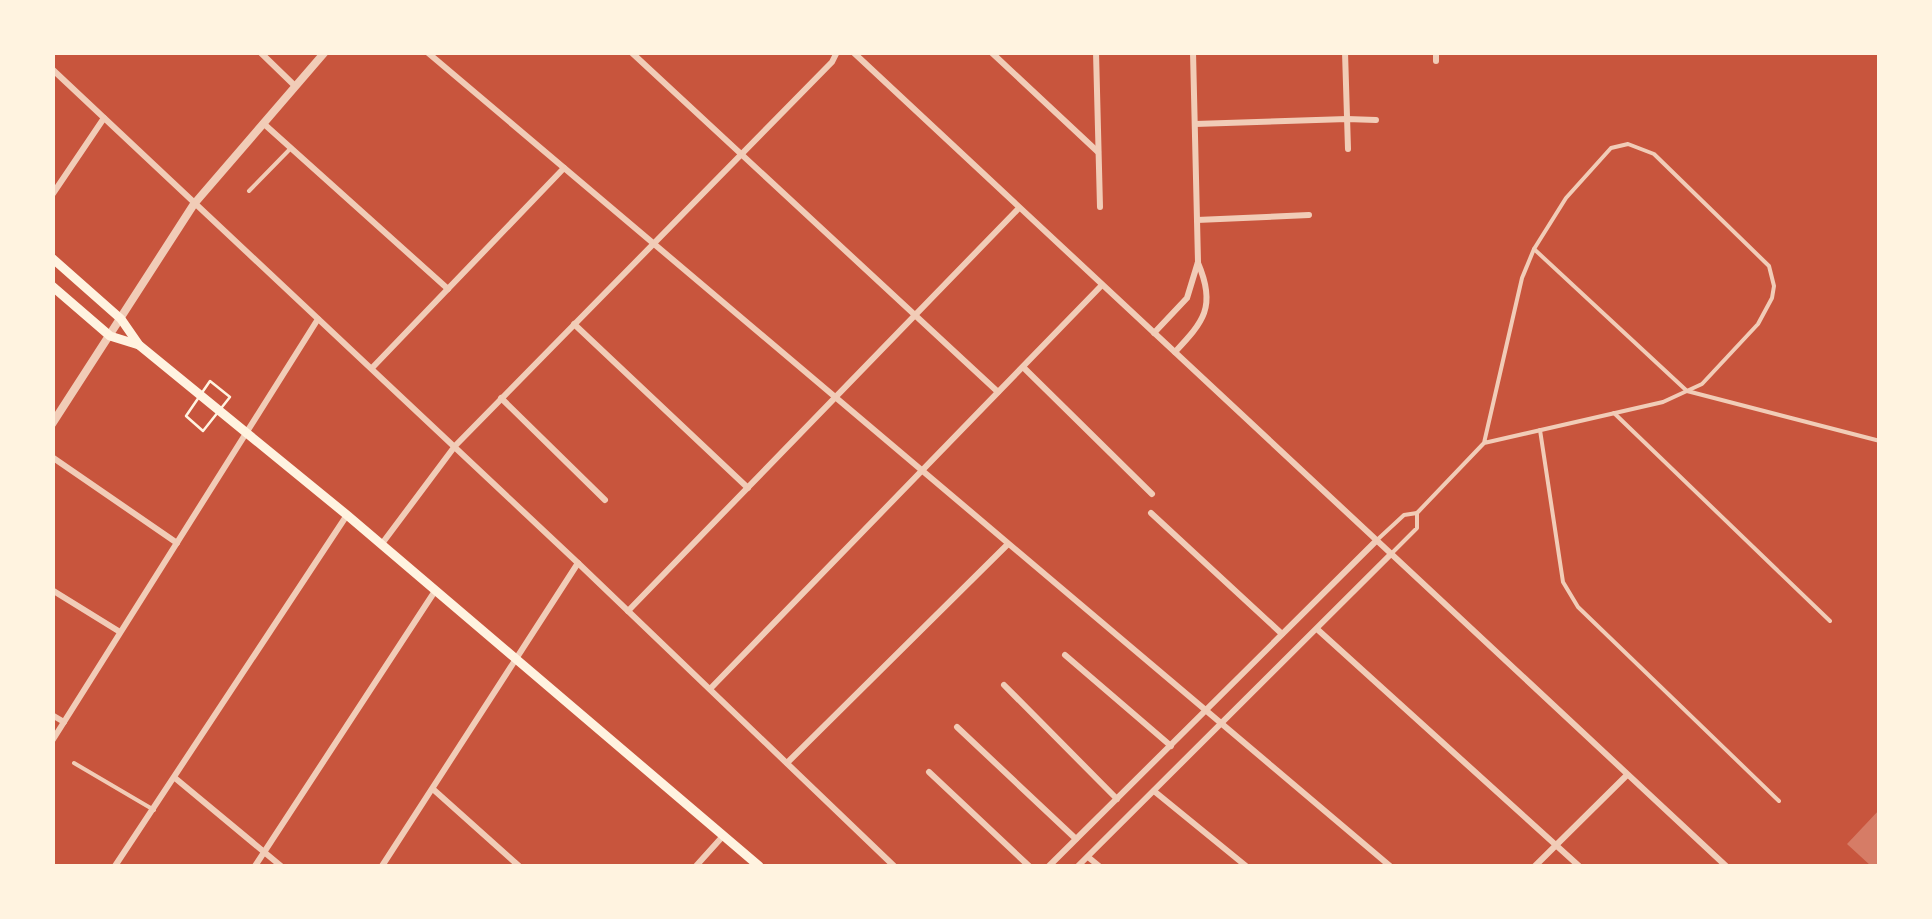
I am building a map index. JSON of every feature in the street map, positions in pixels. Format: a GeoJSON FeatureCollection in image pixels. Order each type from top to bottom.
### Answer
{"type":"FeatureCollection","features":[{"type":"Feature","properties":{"kind":"main road"},"geometry":{"type":"LineString","coordinates":[[52,258],[121,319],[139,345],[347,515],[759,866]]}},
{"type":"Feature","properties":{"kind":"main road"},"geometry":{"type":"LineString","coordinates":[[52,286],[110,336],[139,345]]}},
{"type":"Feature","properties":{"kind":"street"},"geometry":{"type":"LineString","coordinates":[[260,52],[294,85]]}},
{"type":"Feature","properties":{"kind":"street"},"geometry":{"type":"LineString","coordinates":[[52,424],[194,204],[325,52]]}},
{"type":"Feature","properties":{"kind":"street"},"geometry":{"type":"LineString","coordinates":[[427,52],[1390,866]]}},
{"type":"Feature","properties":{"kind":"street"},"geometry":{"type":"LineString","coordinates":[[631,52],[998,392]]}},
{"type":"Feature","properties":{"kind":"street"},"geometry":{"type":"LineString","coordinates":[[381,545],[454,446],[832,62],[837,52]]}},
{"type":"Feature","properties":{"kind":"street"},"geometry":{"type":"LineString","coordinates":[[991,52],[1098,152]]}},
{"type":"Feature","properties":{"kind":"street"},"geometry":{"type":"LineString","coordinates":[[1096,52],[1100,207]]}},
{"type":"Feature","properties":{"kind":"street"},"geometry":{"type":"LineString","coordinates":[[1174,352],[1201,324],[1206,312],[1204,278],[1198,262],[1193,52]]}},
{"type":"Feature","properties":{"kind":"street"},"geometry":{"type":"LineString","coordinates":[[1345,52],[1348,150]]}},
{"type":"Feature","properties":{"kind":"street"},"geometry":{"type":"LineString","coordinates":[[832,62],[855,53],[1726,866]]}},
{"type":"Feature","properties":{"kind":"street"},"geometry":{"type":"LineString","coordinates":[[52,69],[578,562],[894,866]]}},
{"type":"Feature","properties":{"kind":"street"},"geometry":{"type":"LineString","coordinates":[[52,195],[104,118]]}},
{"type":"Feature","properties":{"kind":"street"},"geometry":{"type":"LineString","coordinates":[[1194,124],[1376,120]]}},
{"type":"Feature","properties":{"kind":"street"},"geometry":{"type":"LineString","coordinates":[[262,122],[448,289]]}},
{"type":"Feature","properties":{"kind":"street"},"geometry":{"type":"LineString","coordinates":[[372,368],[564,168]]}},
{"type":"Feature","properties":{"kind":"street"},"geometry":{"type":"LineString","coordinates":[[628,611],[1019,208]]}},
{"type":"Feature","properties":{"kind":"street"},"geometry":{"type":"LineString","coordinates":[[1196,220],[1309,215]]}},
{"type":"Feature","properties":{"kind":"street"},"geometry":{"type":"LineString","coordinates":[[1154,333],[1187,298],[1198,262]]}},
{"type":"Feature","properties":{"kind":"street"},"geometry":{"type":"LineString","coordinates":[[710,690],[1102,285]]}},
{"type":"Feature","properties":{"kind":"street"},"geometry":{"type":"LineString","coordinates":[[52,741],[318,319]]}},
{"type":"Feature","properties":{"kind":"street"},"geometry":{"type":"LineString","coordinates":[[574,324],[748,488]]}},
{"type":"Feature","properties":{"kind":"street"},"geometry":{"type":"LineString","coordinates":[[1023,366],[1152,494]]}},
{"type":"Feature","properties":{"kind":"street"},"geometry":{"type":"LineString","coordinates":[[501,398],[605,500]]}},
{"type":"Feature","properties":{"kind":"street"},"geometry":{"type":"LineString","coordinates":[[52,458],[177,543]]}},
{"type":"Feature","properties":{"kind":"street"},"geometry":{"type":"LineString","coordinates":[[1151,513],[1282,634]]}},
{"type":"Feature","properties":{"kind":"street"},"geometry":{"type":"LineString","coordinates":[[115,866],[347,515]]}},
{"type":"Feature","properties":{"kind":"street"},"geometry":{"type":"LineString","coordinates":[[1049,866],[1376,540]]}},
{"type":"Feature","properties":{"kind":"street"},"geometry":{"type":"LineString","coordinates":[[788,764],[1008,544]]}},
{"type":"Feature","properties":{"kind":"street"},"geometry":{"type":"LineString","coordinates":[[1078,866],[1391,554]]}},
{"type":"Feature","properties":{"kind":"street"},"geometry":{"type":"LineString","coordinates":[[382,866],[578,562]]}},
{"type":"Feature","properties":{"kind":"street"},"geometry":{"type":"LineString","coordinates":[[52,590],[120,632]]}},
{"type":"Feature","properties":{"kind":"street"},"geometry":{"type":"LineString","coordinates":[[255,866],[434,591]]}},
{"type":"Feature","properties":{"kind":"street"},"geometry":{"type":"LineString","coordinates":[[1316,629],[1579,866]]}},
{"type":"Feature","properties":{"kind":"street"},"geometry":{"type":"LineString","coordinates":[[1065,656],[1170,746]]}},
{"type":"Feature","properties":{"kind":"street"},"geometry":{"type":"LineString","coordinates":[[1004,685],[1117,799]]}},
{"type":"Feature","properties":{"kind":"street"},"geometry":{"type":"LineString","coordinates":[[52,715],[64,722]]}},
{"type":"Feature","properties":{"kind":"street"},"geometry":{"type":"LineString","coordinates":[[957,727],[1076,839]]}},
{"type":"Feature","properties":{"kind":"street"},"geometry":{"type":"LineString","coordinates":[[929,772],[1029,866]]}},
{"type":"Feature","properties":{"kind":"street"},"geometry":{"type":"LineString","coordinates":[[1534,866],[1628,775]]}},
{"type":"Feature","properties":{"kind":"street"},"geometry":{"type":"LineString","coordinates":[[175,778],[281,866]]}},
{"type":"Feature","properties":{"kind":"street"},"geometry":{"type":"LineString","coordinates":[[434,790],[519,866]]}},
{"type":"Feature","properties":{"kind":"street"},"geometry":{"type":"LineString","coordinates":[[1154,791],[1246,866]]}},
{"type":"Feature","properties":{"kind":"street"},"geometry":{"type":"LineString","coordinates":[[696,866],[723,836]]}},
{"type":"Feature","properties":{"kind":"street"},"geometry":{"type":"LineString","coordinates":[[1088,856],[1100,866]]}},
{"type":"Feature","properties":{"kind":"lane"},"geometry":{"type":"LineString","coordinates":[[1391,554],[1417,528],[1418,513],[1484,442],[1522,278],[1534,249],[1566,198],[1611,148],[1628,144],[1654,154],[1768,266],[1774,286],[1772,298],[1758,324],[1702,384],[1663,402],[1484,442]]}},
{"type":"Feature","properties":{"kind":"lane"},"geometry":{"type":"LineString","coordinates":[[249,191],[290,148]]}},
{"type":"Feature","properties":{"kind":"lane"},"geometry":{"type":"LineString","coordinates":[[1534,249],[1687,390],[1880,441]]}},
{"type":"Feature","properties":{"kind":"lane"},"geometry":{"type":"LineString","coordinates":[[1614,413],[1830,621]]}},
{"type":"Feature","properties":{"kind":"lane"},"geometry":{"type":"LineString","coordinates":[[1540,430],[1563,582],[1578,607],[1779,801]]}},
{"type":"Feature","properties":{"kind":"lane"},"geometry":{"type":"LineString","coordinates":[[1376,540],[1404,514],[1418,513]]}},
{"type":"Feature","properties":{"kind":"lane"},"geometry":{"type":"LineString","coordinates":[[74,763],[154,810]]}},
{"type":"Feature","properties":{"kind":"path"},"geometry":{"type":"LineString","coordinates":[[210,381],[230,397]]}},
{"type":"Feature","properties":{"kind":"path"},"geometry":{"type":"LineString","coordinates":[[186,416],[203,430]]}},
{"type":"Feature","properties":{"kind":"building"},"geometry":{"type":"Polygon","coordinates":[[[1880,809],[1880,866],[1871,866],[1847,844],[1880,809]]]}}]}
